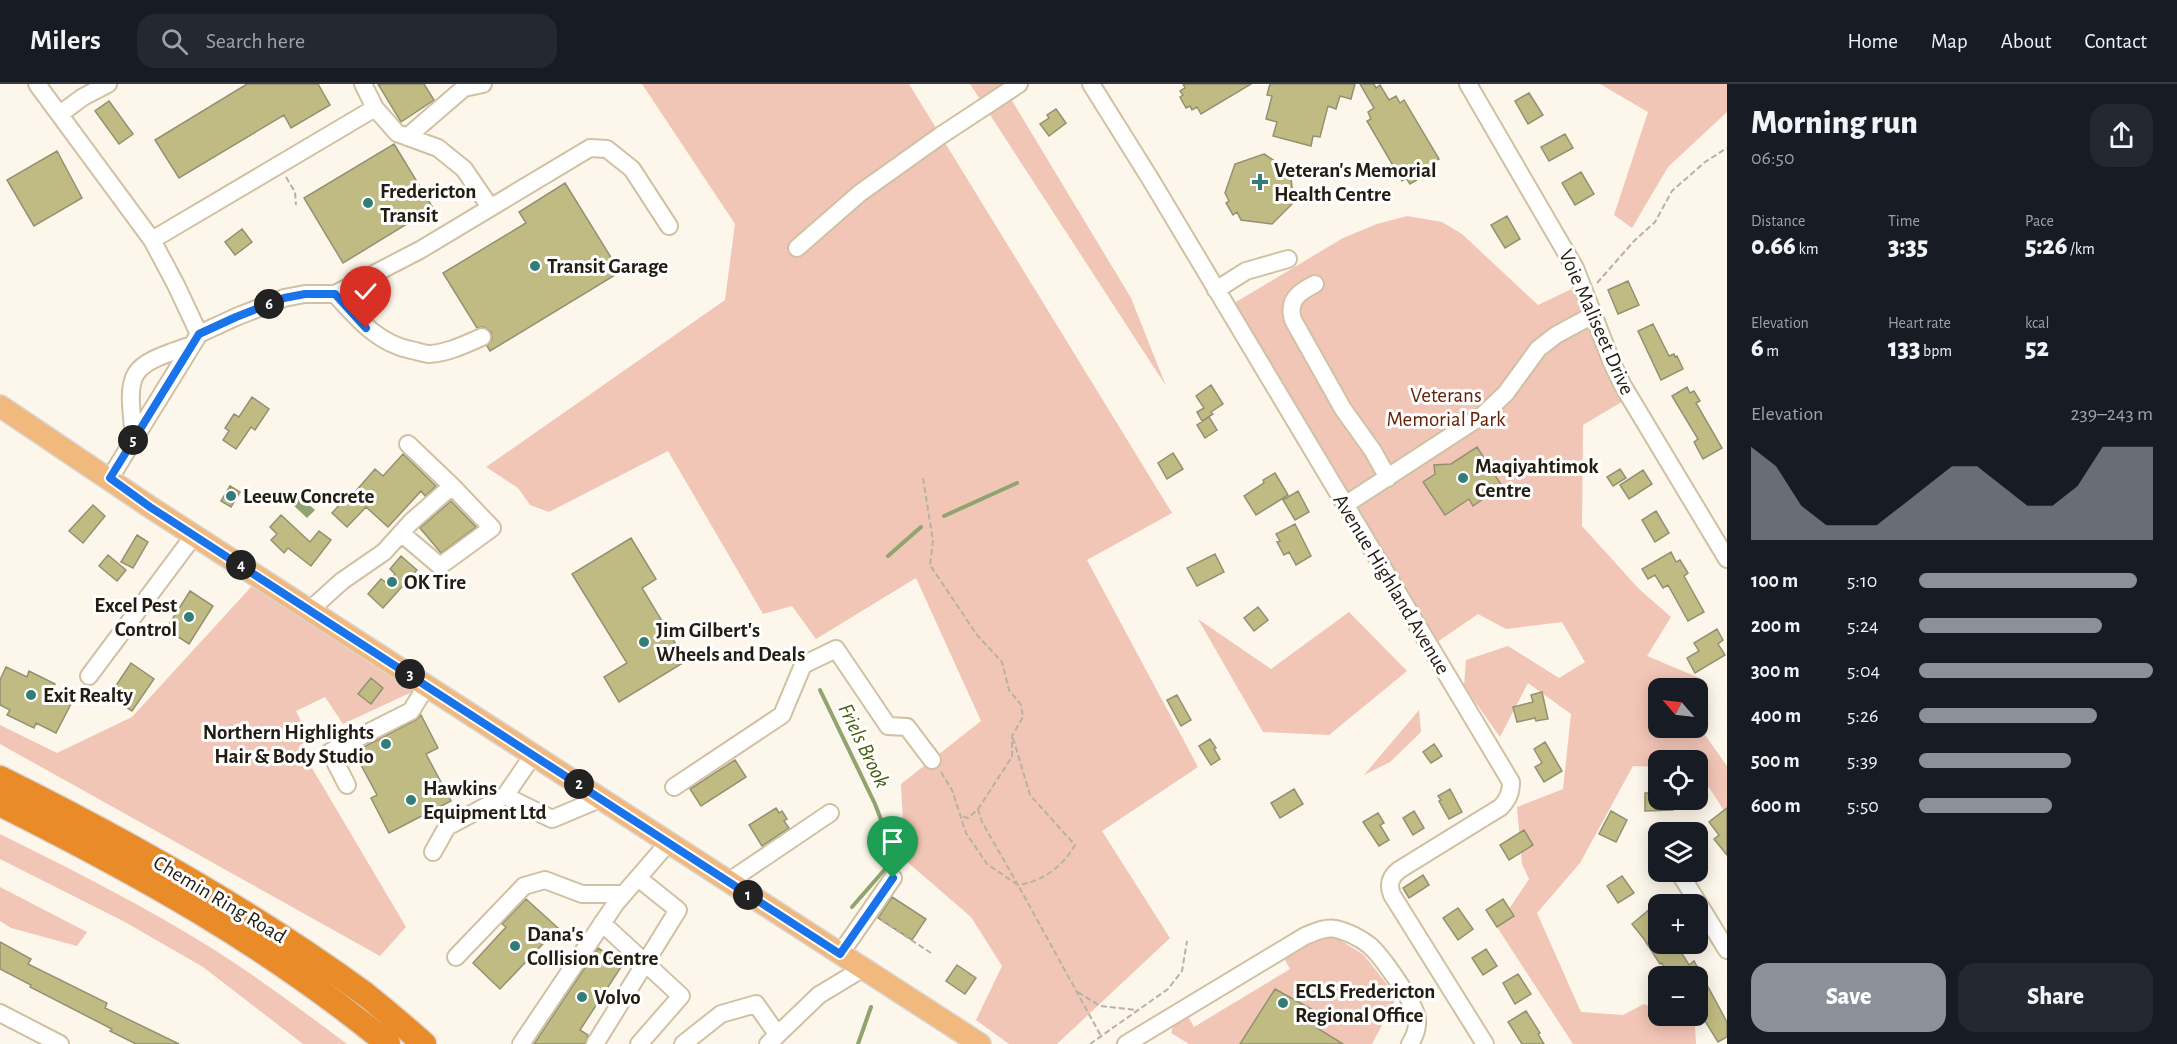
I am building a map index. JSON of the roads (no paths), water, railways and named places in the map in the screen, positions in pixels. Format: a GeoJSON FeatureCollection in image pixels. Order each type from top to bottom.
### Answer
{"type":"FeatureCollection","features":[{"type":"Feature","properties":{"kind":"highway","name":"Chemin Ring Road"},"geometry":{"type":"LineString","coordinates":[[0,778],[171,868],[278,933],[367,996],[424,1044]]}},
{"type":"Feature","properties":{"kind":"highway","name":"Chemin Ring Road"},"geometry":{"type":"LineString","coordinates":[[0,804],[174,895],[273,957],[345,1009],[388,1044]]}},
{"type":"Feature","properties":{"kind":"main road"},"geometry":{"type":"LineString","coordinates":[[0,406],[150,507],[311,609],[980,1044]]}},
{"type":"Feature","properties":{"kind":"street"},"geometry":{"type":"LineString","coordinates":[[38,84],[152,240],[176,285],[195,340]]}},
{"type":"Feature","properties":{"kind":"street"},"geometry":{"type":"LineString","coordinates":[[60,114],[83,97],[108,84]]}},
{"type":"Feature","properties":{"kind":"street"},"geometry":{"type":"LineString","coordinates":[[363,84],[375,108],[397,133],[438,148],[464,169],[489,207]]}},
{"type":"Feature","properties":{"kind":"street"},"geometry":{"type":"LineString","coordinates":[[407,137],[464,86],[483,84]]}},
{"type":"Feature","properties":{"kind":"street"},"geometry":{"type":"LineString","coordinates":[[797,248],[860,193],[1019,84]]}},
{"type":"Feature","properties":{"kind":"street","name":"Avenue Highland Avenue"},"geometry":{"type":"LineString","coordinates":[[1091,84],[1151,180],[1511,782],[1508,800],[1501,807],[1399,870],[1390,881],[1389,889],[1485,1044]]}},
{"type":"Feature","properties":{"kind":"street","name":"Voie Maliseet Drive"},"geometry":{"type":"LineString","coordinates":[[1468,84],[1575,268],[1611,363],[1623,386],[1727,559]]}},
{"type":"Feature","properties":{"kind":"street"},"geometry":{"type":"LineString","coordinates":[[152,240],[375,108]]}},
{"type":"Feature","properties":{"kind":"street"},"geometry":{"type":"LineString","coordinates":[[134,438],[130,386],[134,375],[143,364],[195,340],[236,317],[284,298],[305,294],[335,294],[420,250],[590,148],[607,149],[632,169],[669,226]]}},
{"type":"Feature","properties":{"kind":"street"},"geometry":{"type":"LineString","coordinates":[[1216,290],[1246,271],[1288,259]]}},
{"type":"Feature","properties":{"kind":"street"},"geometry":{"type":"LineString","coordinates":[[1315,284],[1298,292],[1292,301],[1293,320],[1343,408],[1373,451],[1388,478]]}},
{"type":"Feature","properties":{"kind":"street"},"geometry":{"type":"LineString","coordinates":[[335,294],[366,328],[383,340],[401,348],[429,354],[455,349],[482,337]]}},
{"type":"Feature","properties":{"kind":"street"},"geometry":{"type":"LineString","coordinates":[[1345,506],[1483,415],[1506,393],[1539,349],[1556,335],[1593,315]]}},
{"type":"Feature","properties":{"kind":"street"},"geometry":{"type":"LineString","coordinates":[[110,478],[195,340]]}},
{"type":"Feature","properties":{"kind":"street"},"geometry":{"type":"LineString","coordinates":[[401,533],[440,566],[492,528],[408,444]]}},
{"type":"Feature","properties":{"kind":"street"},"geometry":{"type":"LineString","coordinates":[[311,609],[342,581],[384,552],[452,486]]}},
{"type":"Feature","properties":{"kind":"street"},"geometry":{"type":"LineString","coordinates":[[89,676],[195,534]]}},
{"type":"Feature","properties":{"kind":"street"},"geometry":{"type":"LineString","coordinates":[[674,788],[782,715],[803,665],[836,649],[888,726],[907,727],[932,760]]}},
{"type":"Feature","properties":{"kind":"street"},"geometry":{"type":"LineString","coordinates":[[347,785],[330,752],[411,711],[427,685]]}},
{"type":"Feature","properties":{"kind":"street"},"geometry":{"type":"LineString","coordinates":[[433,852],[447,827],[505,796],[533,755]]}},
{"type":"Feature","properties":{"kind":"street"},"geometry":{"type":"LineString","coordinates":[[505,796],[552,819],[602,798]]}},
{"type":"Feature","properties":{"kind":"street"},"geometry":{"type":"LineString","coordinates":[[728,882],[830,813]]}},
{"type":"Feature","properties":{"kind":"street"},"geometry":{"type":"LineString","coordinates":[[521,1044],[602,923],[669,842]]}},
{"type":"Feature","properties":{"kind":"street"},"geometry":{"type":"LineString","coordinates":[[595,1044],[678,910],[638,878]]}},
{"type":"Feature","properties":{"kind":"street"},"geometry":{"type":"LineString","coordinates":[[840,954],[893,878]]}},
{"type":"Feature","properties":{"kind":"street"},"geometry":{"type":"LineString","coordinates":[[456,957],[524,885],[545,880],[582,894],[624,894]]}},
{"type":"Feature","properties":{"kind":"street"},"geometry":{"type":"LineString","coordinates":[[1685,882],[1727,950]]}},
{"type":"Feature","properties":{"kind":"street"},"geometry":{"type":"LineString","coordinates":[[602,923],[681,996],[639,1044]]}},
{"type":"Feature","properties":{"kind":"street"},"geometry":{"type":"LineString","coordinates":[[1126,1044],[1305,936],[1318,930],[1334,929],[1346,932],[1369,945],[1378,954],[1414,1006],[1417,1019],[1410,1044]]}},
{"type":"Feature","properties":{"kind":"street"},"geometry":{"type":"LineString","coordinates":[[683,1044],[721,1014],[756,1004],[773,1039],[819,995],[862,969]]}},
{"type":"Feature","properties":{"kind":"street"},"geometry":{"type":"LineString","coordinates":[[0,1013],[60,1044]]}},
{"type":"Feature","properties":{"kind":"waterway","name":"Friels Brook"},"geometry":{"type":"LineString","coordinates":[[944,516],[1017,483]]}},
{"type":"Feature","properties":{"kind":"waterway","name":"Friels Brook"},"geometry":{"type":"LineString","coordinates":[[888,556],[921,527]]}},
{"type":"Feature","properties":{"kind":"waterway","name":"Friels Brook"},"geometry":{"type":"LineString","coordinates":[[820,690],[875,804],[890,843],[890,859],[886,868],[852,907]]}},
{"type":"Feature","properties":{"kind":"waterway","name":"Friels Brook"},"geometry":{"type":"LineString","coordinates":[[858,1044],[871,1007]]}},
{"type":"Feature","properties":{"kind":"place","name":"Veteran's Memorial Health Centre"},"geometry":{"type":"Point","coordinates":[1260,182]}},
{"type":"Feature","properties":{"kind":"place","name":"Fredericton Transit"},"geometry":{"type":"Point","coordinates":[368,203]}},
{"type":"Feature","properties":{"kind":"place","name":"Transit Garage"},"geometry":{"type":"Point","coordinates":[535,266]}},
{"type":"Feature","properties":{"kind":"place","name":"Maqiyahtimok Centre"},"geometry":{"type":"Point","coordinates":[1463,478]}},
{"type":"Feature","properties":{"kind":"place","name":"Leeuw Concrete"},"geometry":{"type":"Point","coordinates":[231,496]}},
{"type":"Feature","properties":{"kind":"place","name":"OK Tire"},"geometry":{"type":"Point","coordinates":[392,582]}},
{"type":"Feature","properties":{"kind":"place","name":"Excel Pest Control"},"geometry":{"type":"Point","coordinates":[189,617]}},
{"type":"Feature","properties":{"kind":"place","name":"Jim Gilbert's Wheels and Deals"},"geometry":{"type":"Point","coordinates":[644,642]}},
{"type":"Feature","properties":{"kind":"place","name":"Exit Realty"},"geometry":{"type":"Point","coordinates":[31,695]}},
{"type":"Feature","properties":{"kind":"place","name":"Northern Highlights Hair & Body Studio"},"geometry":{"type":"Point","coordinates":[386,744]}},
{"type":"Feature","properties":{"kind":"place","name":"Hawkins Equipment Ltd"},"geometry":{"type":"Point","coordinates":[411,800]}},
{"type":"Feature","properties":{"kind":"place","name":"Dana's Collision Centre"},"geometry":{"type":"Point","coordinates":[515,946]}},
{"type":"Feature","properties":{"kind":"place","name":"Volvo"},"geometry":{"type":"Point","coordinates":[582,997]}},
{"type":"Feature","properties":{"kind":"place","name":"ECLS Fredericton Regional Office"},"geometry":{"type":"Point","coordinates":[1283,1003]}},
{"type":"Feature","properties":{"kind":"park label","name":"Veterans Memorial Park"},"geometry":{"type":"Point","coordinates":[1446,407]}}]}
